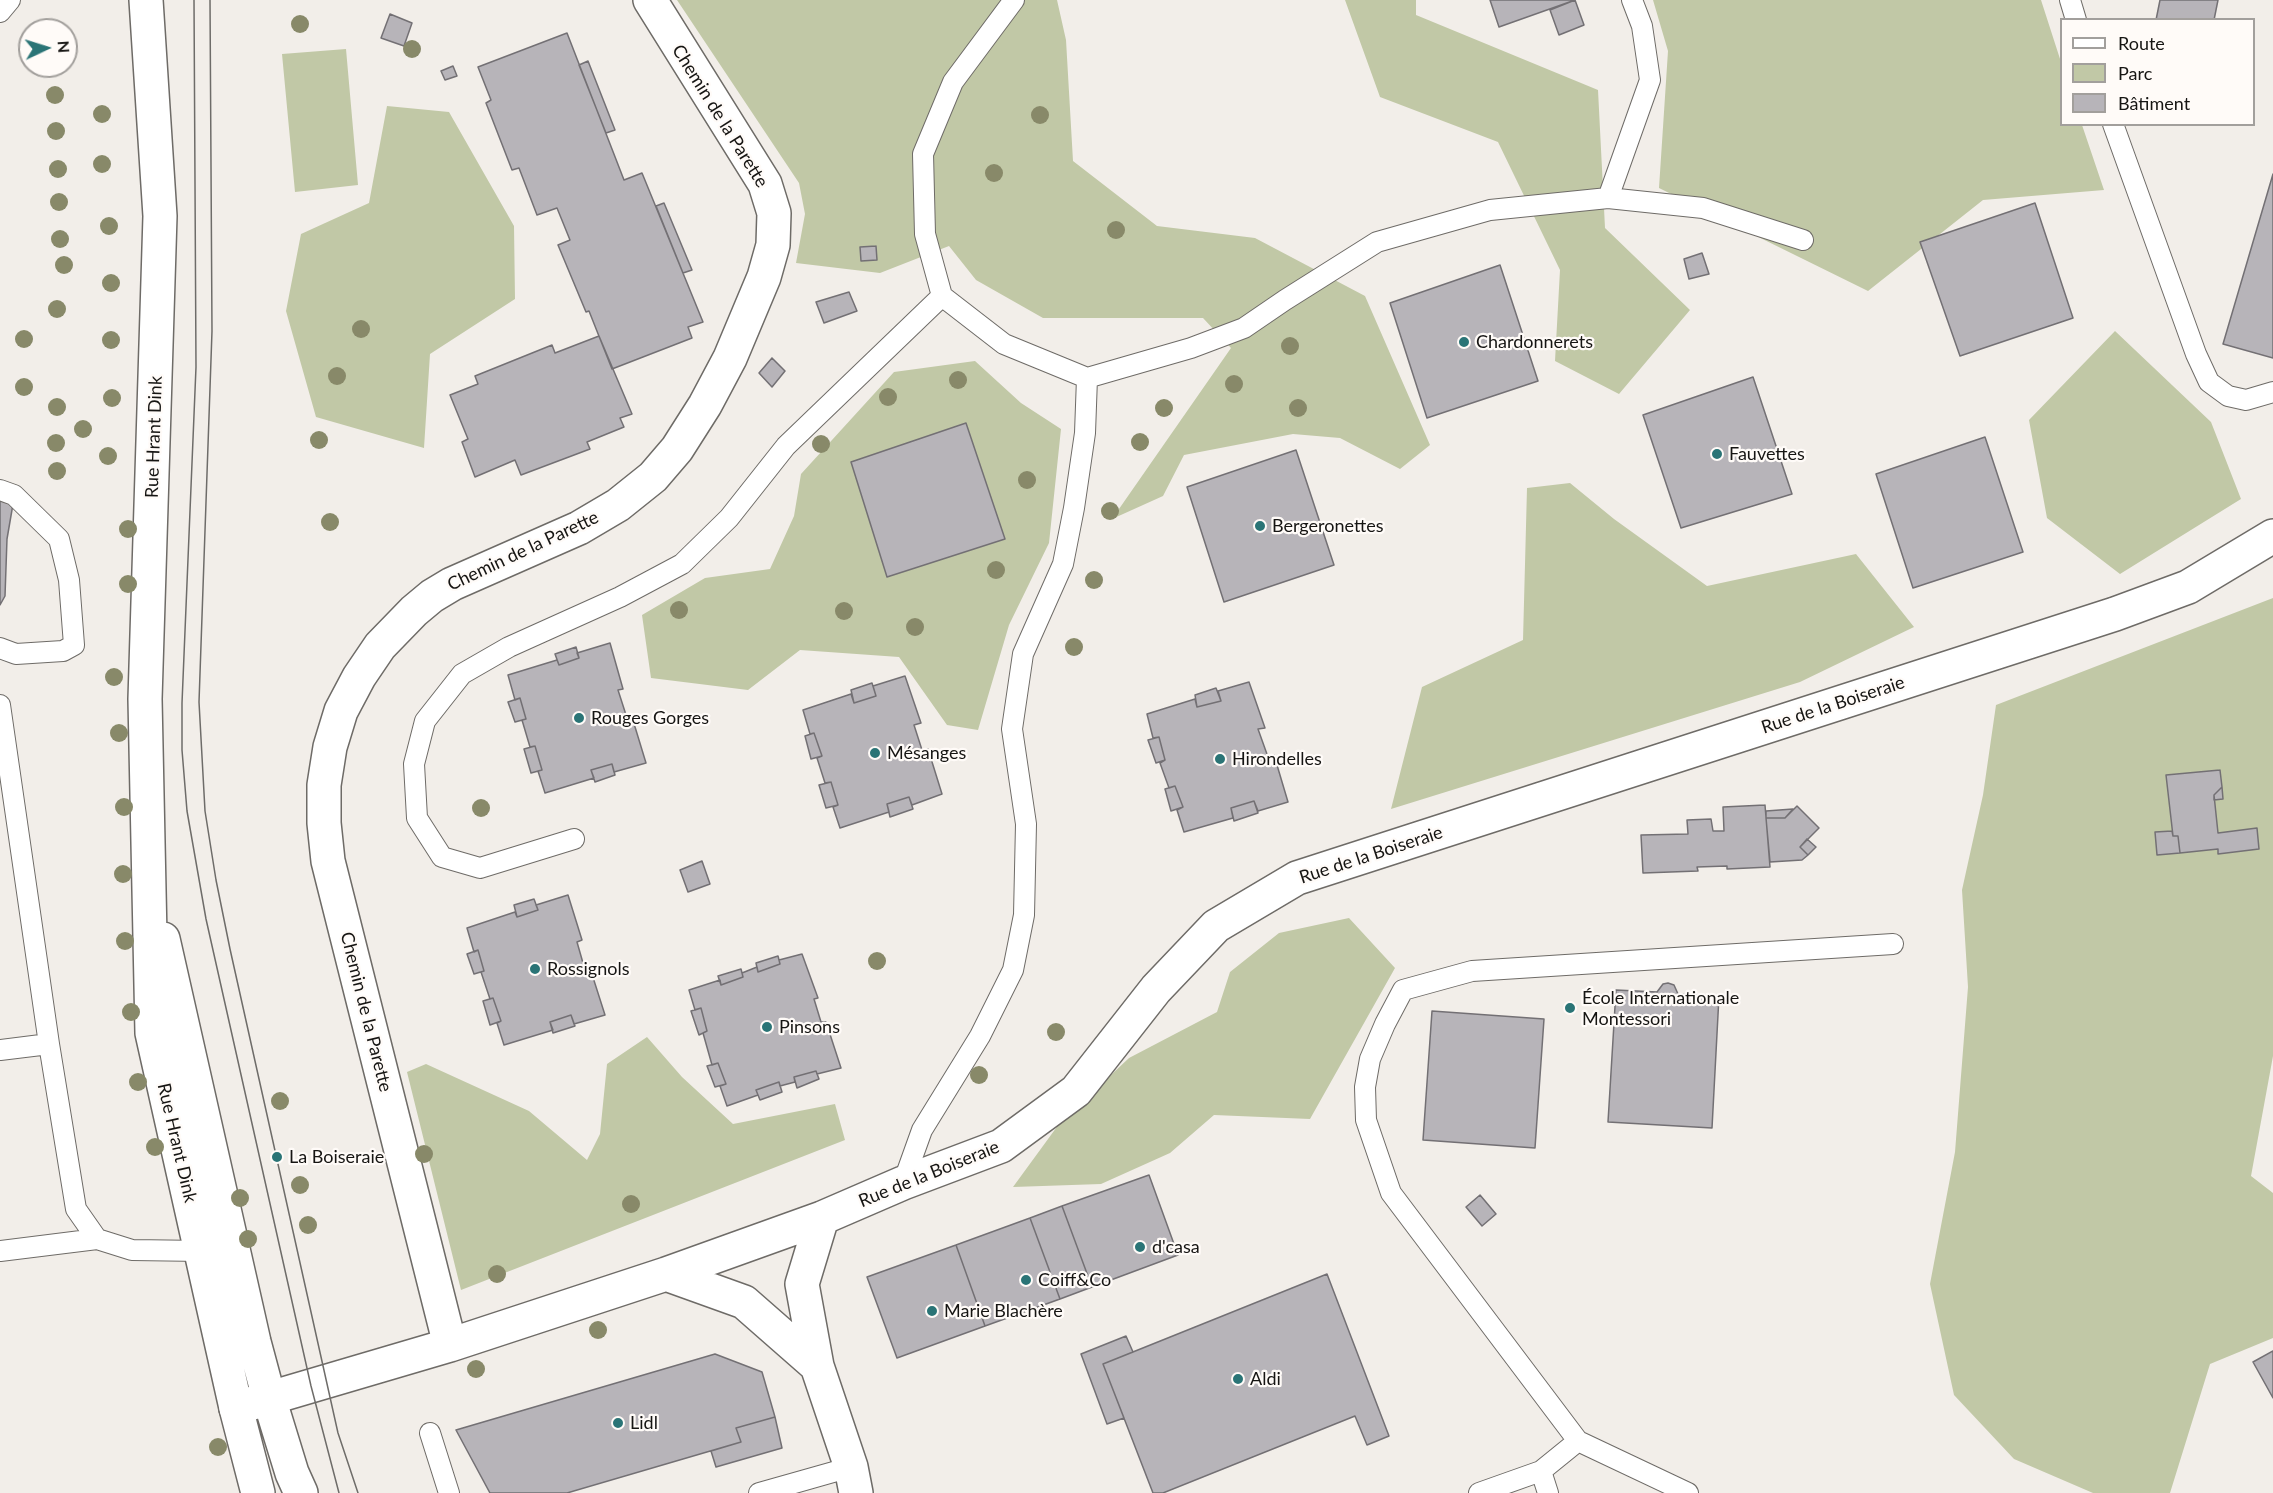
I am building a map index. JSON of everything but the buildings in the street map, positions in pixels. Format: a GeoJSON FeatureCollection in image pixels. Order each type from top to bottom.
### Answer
{"type":"FeatureCollection","features":[{"type":"Feature","properties":{"kind":"street","name":"Rue Hrant Dink"},"geometry":{"type":"LineString","coordinates":[[146,0],[160,216],[145,699],[152,1033],[236,1408]]}},
{"type":"Feature","properties":{"kind":"street","name":"Chemin de la Parette"},"geometry":{"type":"LineString","coordinates":[[450,1345],[328,861],[324,823],[324,785],[330,747],[341,711],[359,677],[380,646],[414,610],[442,590],[579,528],[618,505],[653,477],[677,449],[705,405],[730,358],[764,277],[773,245],[774,213],[765,184],[650,0]]}},
{"type":"Feature","properties":{"kind":"street","name":"Rue de la Boiseraie"},"geometry":{"type":"LineString","coordinates":[[450,1345],[666,1274],[822,1218],[1001,1146],[1076,1091],[1156,989],[1216,926],[1297,878],[2115,614],[2188,586],[2273,536]]}},
{"type":"Feature","properties":{"kind":"street","name":"Rue Hrant Dink"},"geometry":{"type":"LineString","coordinates":[[147,874],[184,1025],[268,1398]]}},
{"type":"Feature","properties":{"kind":"street"},"geometry":{"type":"LineString","coordinates":[[822,1218],[802,1284],[817,1366],[853,1480]]}},
{"type":"Feature","properties":{"kind":"street"},"geometry":{"type":"LineString","coordinates":[[666,1274],[744,1302],[817,1366]]}},
{"type":"Feature","properties":{"kind":"street"},"geometry":{"type":"LineString","coordinates":[[258,1493],[236,1408],[450,1345]]}},
{"type":"Feature","properties":{"kind":"street"},"geometry":{"type":"LineString","coordinates":[[268,1398],[292,1473],[301,1493]]}},
{"type":"Feature","properties":{"kind":"lane"},"geometry":{"type":"LineString","coordinates":[[0,12],[10,0]]}},
{"type":"Feature","properties":{"kind":"lane"},"geometry":{"type":"LineString","coordinates":[[1014,0],[953,82],[922,154],[925,234],[942,296],[1004,344],[1087,378],[1191,348],[1244,328],[1377,242],[1490,210],[1608,198],[1703,208],[1803,240]]}},
{"type":"Feature","properties":{"kind":"lane"},"geometry":{"type":"LineString","coordinates":[[1608,198],[1650,80],[1642,26],[1632,0]]}},
{"type":"Feature","properties":{"kind":"lane"},"geometry":{"type":"LineString","coordinates":[[2070,0],[2075,18]]}},
{"type":"Feature","properties":{"kind":"lane"},"geometry":{"type":"LineString","coordinates":[[2114,126],[2196,354],[2209,382],[2228,396],[2246,400],[2273,392]]}},
{"type":"Feature","properties":{"kind":"lane"},"geometry":{"type":"LineString","coordinates":[[574,839],[480,868],[442,857],[417,818],[414,764],[425,721],[462,674],[509,647],[620,597],[682,564],[729,518],[786,446],[942,296]]}},
{"type":"Feature","properties":{"kind":"lane"},"geometry":{"type":"LineString","coordinates":[[903,1184],[922,1130],[980,1036],[1013,970],[1024,915],[1026,824],[1012,729],[1023,654],[1065,553],[1085,433],[1087,378]]}},
{"type":"Feature","properties":{"kind":"lane"},"geometry":{"type":"LineString","coordinates":[[0,490],[14,495],[59,539],[69,580],[74,645],[63,651],[16,654],[0,648]]}},
{"type":"Feature","properties":{"kind":"lane"},"geometry":{"type":"LineString","coordinates":[[0,705],[49,1044],[76,1209],[98,1239]]}},
{"type":"Feature","properties":{"kind":"lane"},"geometry":{"type":"LineString","coordinates":[[1688,1493],[1578,1442],[1391,1193],[1366,1120],[1365,1087],[1370,1059],[1384,1024],[1403,990],[1472,971],[1893,944]]}},
{"type":"Feature","properties":{"kind":"lane"},"geometry":{"type":"LineString","coordinates":[[0,1050],[49,1044]]}},
{"type":"Feature","properties":{"kind":"lane"},"geometry":{"type":"LineString","coordinates":[[0,1251],[98,1239],[132,1251],[202,1251]]}},
{"type":"Feature","properties":{"kind":"lane"},"geometry":{"type":"LineString","coordinates":[[430,1433],[449,1493]]}},
{"type":"Feature","properties":{"kind":"lane"},"geometry":{"type":"LineString","coordinates":[[1479,1493],[1541,1471],[1578,1442]]}},
{"type":"Feature","properties":{"kind":"lane"},"geometry":{"type":"LineString","coordinates":[[1541,1471],[1548,1493]]}},
{"type":"Feature","properties":{"kind":"lane"},"geometry":{"type":"LineString","coordinates":[[759,1493],[853,1480]]}},
{"type":"Feature","properties":{"kind":"green space"},"geometry":{"type":"Polygon","coordinates":[[[677,0],[1057,0],[1066,40],[1073,161],[1157,226],[1255,238],[1365,296],[1430,445],[1400,469],[1340,438],[1293,434],[1184,455],[1163,496],[1112,519],[1231,348],[1203,318],[1043,318],[976,280],[949,246],[880,273],[796,263],[805,214],[799,183],[677,0]]]}},
{"type":"Feature","properties":{"kind":"green space"},"geometry":{"type":"Polygon","coordinates":[[[1345,0],[1416,0],[1416,15],[1598,90],[1605,228],[1690,310],[1619,394],[1555,361],[1560,270],[1498,142],[1380,97],[1345,0]]]}},
{"type":"Feature","properties":{"kind":"green space"},"geometry":{"type":"Polygon","coordinates":[[[1653,0],[2041,0],[2060,59],[2060,126],[2082,126],[2104,190],[1983,200],[1868,291],[1659,188],[1668,51],[1653,0]]]}},
{"type":"Feature","properties":{"kind":"green space"},"geometry":{"type":"Polygon","coordinates":[[[346,49],[358,185],[295,192],[282,54],[346,49]]]}},
{"type":"Feature","properties":{"kind":"green space"},"geometry":{"type":"Polygon","coordinates":[[[387,106],[449,112],[514,226],[515,299],[430,354],[424,448],[316,417],[286,311],[301,234],[369,203],[387,106]]]}},
{"type":"Feature","properties":{"kind":"green space"},"geometry":{"type":"Polygon","coordinates":[[[2115,331],[2211,422],[2241,499],[2120,574],[2047,518],[2029,420],[2115,331]]]}},
{"type":"Feature","properties":{"kind":"green space"},"geometry":{"type":"Polygon","coordinates":[[[975,361],[1021,403],[1061,429],[1049,543],[1009,625],[978,730],[947,725],[899,657],[800,650],[748,690],[651,678],[642,615],[705,578],[770,569],[794,516],[801,474],[894,372],[975,361]]]}},
{"type":"Feature","properties":{"kind":"green space"},"geometry":{"type":"Polygon","coordinates":[[[1570,483],[1614,519],[1707,586],[1856,554],[1914,627],[1800,682],[1391,809],[1422,687],[1523,640],[1527,488],[1570,483]]]}},
{"type":"Feature","properties":{"kind":"green space"},"geometry":{"type":"Polygon","coordinates":[[[2273,598],[2273,1056],[2251,1176],[2273,1193],[2273,1338],[2210,1364],[2170,1493],[2093,1493],[2014,1459],[1954,1395],[1930,1284],[1955,1152],[1968,987],[1962,890],[1983,795],[1996,705],[2273,598]]]}},
{"type":"Feature","properties":{"kind":"green space"},"geometry":{"type":"Polygon","coordinates":[[[1349,918],[1395,968],[1310,1119],[1214,1115],[1170,1153],[1101,1184],[1013,1187],[1059,1124],[1129,1058],[1217,1012],[1230,972],[1279,933],[1349,918]]]}},
{"type":"Feature","properties":{"kind":"green space"},"geometry":{"type":"Polygon","coordinates":[[[647,1037],[682,1077],[733,1124],[835,1104],[845,1140],[461,1290],[407,1072],[426,1064],[529,1111],[587,1160],[600,1134],[607,1064],[647,1037]]]}},
{"type":"Feature","properties":{"kind":"tram line"},"geometry":{"type":"LineString","coordinates":[[194,0],[196,367],[182,703],[182,750],[187,811],[206,919],[311,1386],[339,1493]]}},
{"type":"Feature","properties":{"kind":"tram line"},"geometry":{"type":"LineString","coordinates":[[210,0],[212,331],[199,702],[205,811],[230,949],[338,1433],[358,1493]]}},
{"type":"Feature","properties":{"kind":"place","name":"Chardonnerets"},"geometry":{"type":"Point","coordinates":[1464,342]}},
{"type":"Feature","properties":{"kind":"place","name":"Fauvettes"},"geometry":{"type":"Point","coordinates":[1717,454]}},
{"type":"Feature","properties":{"kind":"place","name":"Bergeronettes"},"geometry":{"type":"Point","coordinates":[1260,526]}},
{"type":"Feature","properties":{"kind":"place","name":"Rouges Gorges"},"geometry":{"type":"Point","coordinates":[579,718]}},
{"type":"Feature","properties":{"kind":"place","name":"Mésanges"},"geometry":{"type":"Point","coordinates":[875,753]}},
{"type":"Feature","properties":{"kind":"place","name":"Hirondelles"},"geometry":{"type":"Point","coordinates":[1220,759]}},
{"type":"Feature","properties":{"kind":"place","name":"Rossignols"},"geometry":{"type":"Point","coordinates":[535,969]}},
{"type":"Feature","properties":{"kind":"place","name":"École Internationale Montessori"},"geometry":{"type":"Point","coordinates":[1570,1008]}},
{"type":"Feature","properties":{"kind":"place","name":"Pinsons"},"geometry":{"type":"Point","coordinates":[767,1027]}},
{"type":"Feature","properties":{"kind":"place","name":"La Boiseraie"},"geometry":{"type":"Point","coordinates":[277,1157]}},
{"type":"Feature","properties":{"kind":"place","name":"d'casa"},"geometry":{"type":"Point","coordinates":[1140,1247]}},
{"type":"Feature","properties":{"kind":"place","name":"Coiff&Co"},"geometry":{"type":"Point","coordinates":[1026,1280]}},
{"type":"Feature","properties":{"kind":"place","name":"Marie Blachère"},"geometry":{"type":"Point","coordinates":[932,1311]}},
{"type":"Feature","properties":{"kind":"place","name":"Aldi"},"geometry":{"type":"Point","coordinates":[1238,1379]}},
{"type":"Feature","properties":{"kind":"place","name":"Lidl"},"geometry":{"type":"Point","coordinates":[618,1423]}}]}
